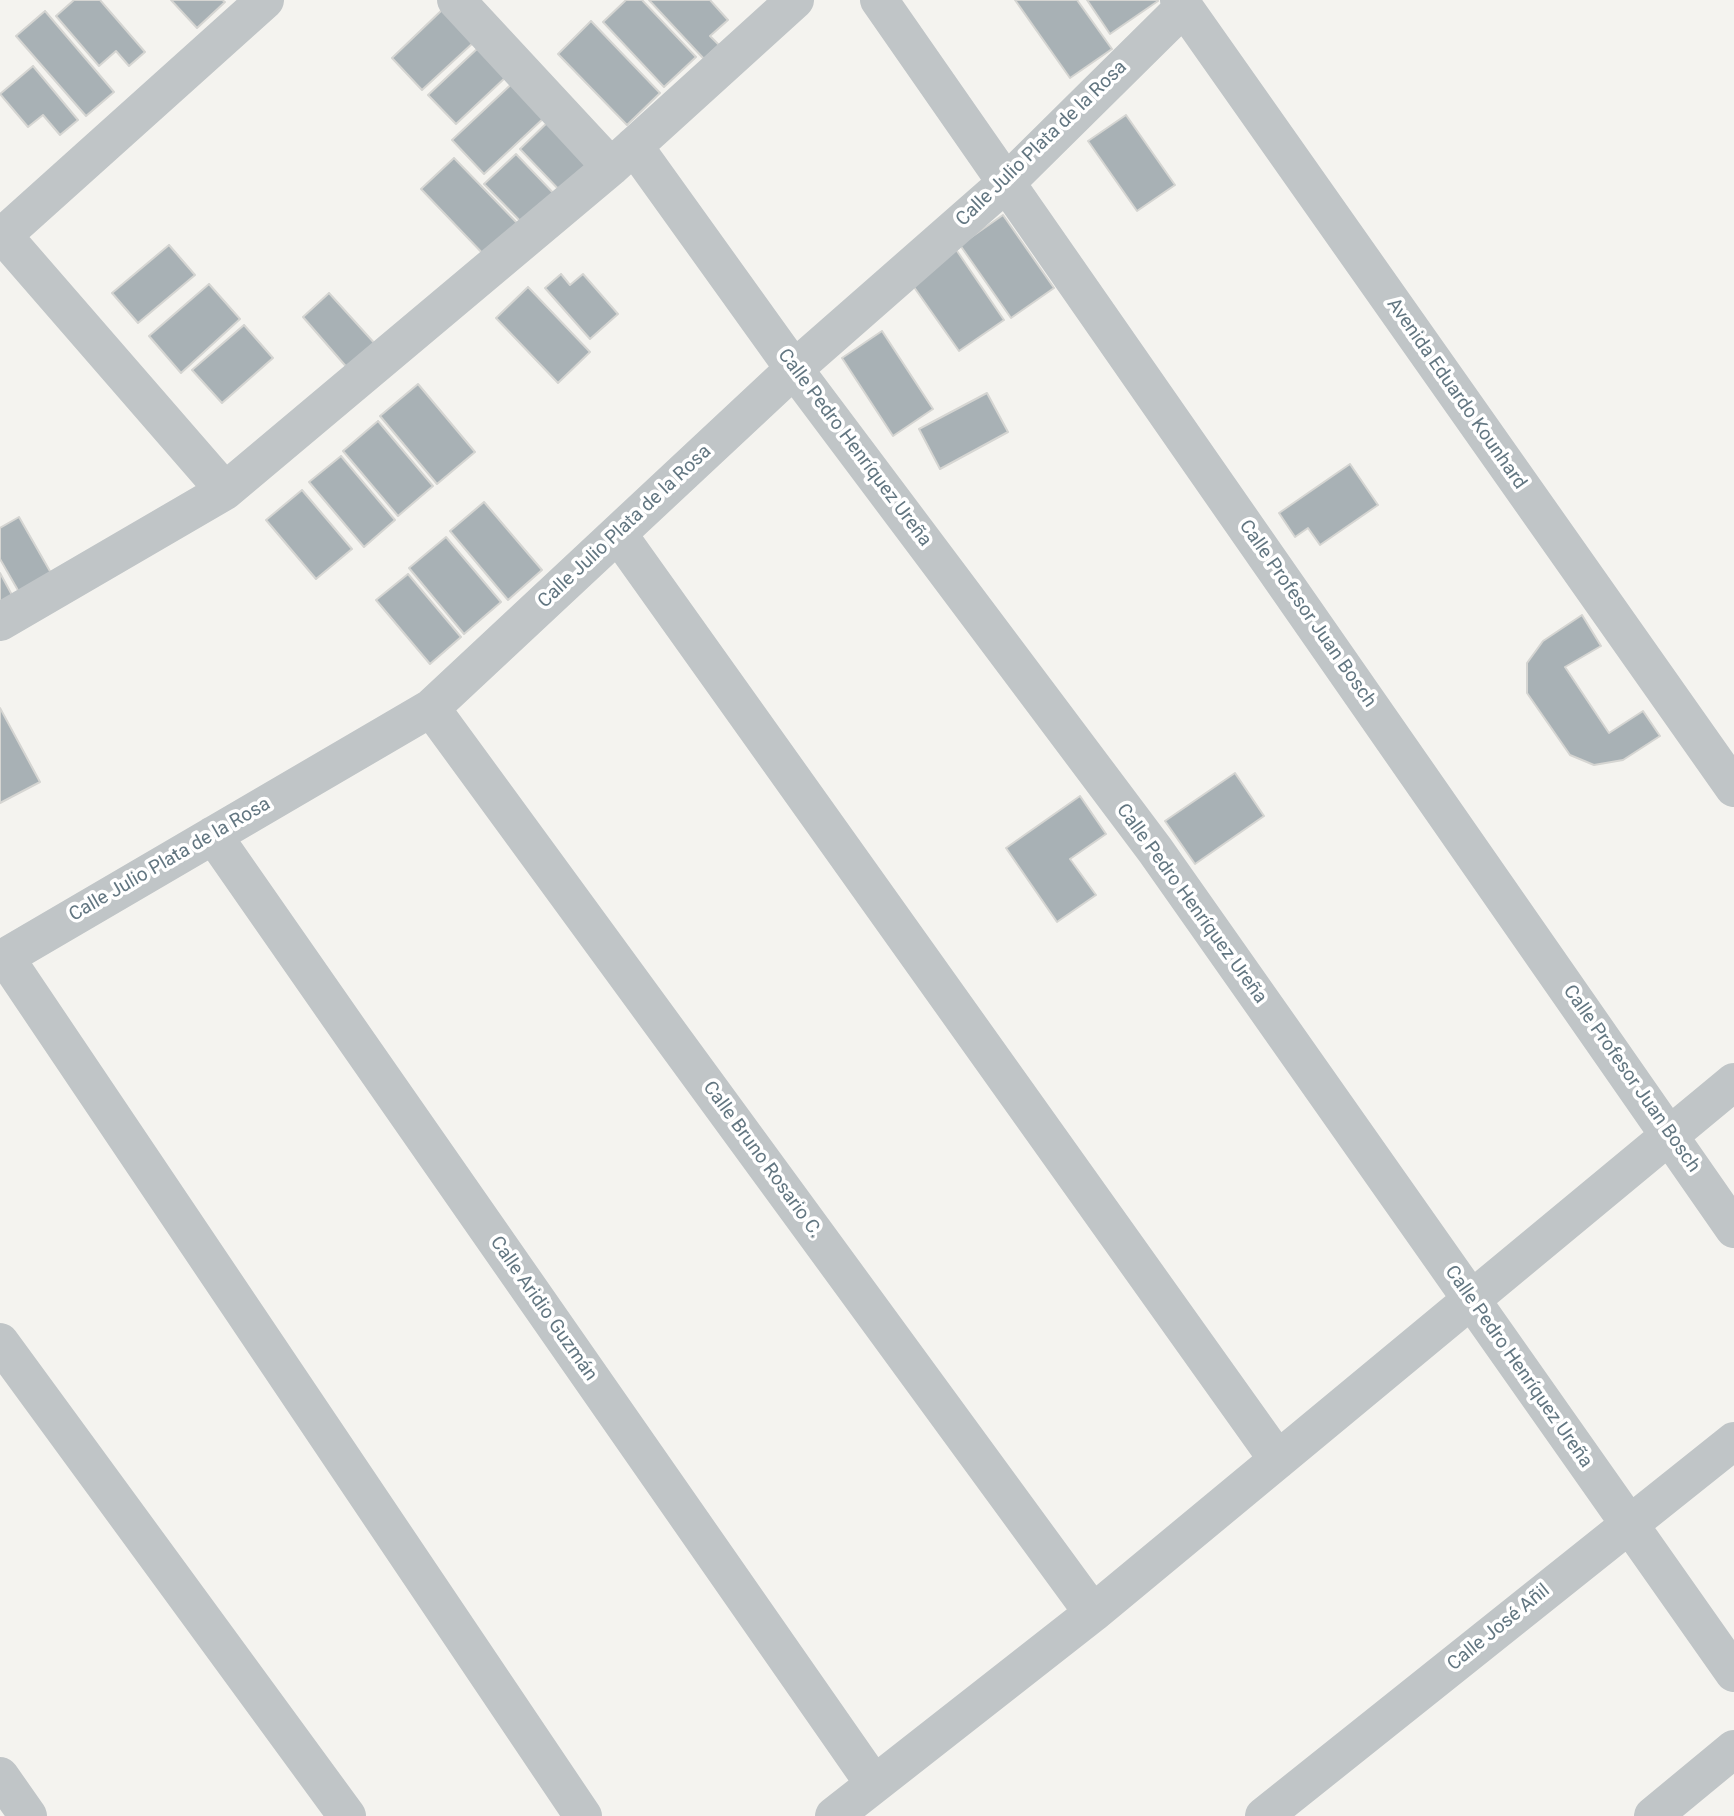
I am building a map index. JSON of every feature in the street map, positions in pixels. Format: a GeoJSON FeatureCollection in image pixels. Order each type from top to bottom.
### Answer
{"type":"FeatureCollection","features":[{"type":"Feature","properties":{"kind":"street"},"geometry":{"type":"LineString","coordinates":[[225,491],[1,235],[265,0]]}},
{"type":"Feature","properties":{"kind":"street","name":"Calle Pedro Henríquez Ureña"},"geometry":{"type":"LineString","coordinates":[[456,0],[622,156],[794,369],[1154,850],[1734,1673]]}},
{"type":"Feature","properties":{"kind":"street"},"geometry":{"type":"LineString","coordinates":[[0,622],[225,491],[622,156],[795,0]]}},
{"type":"Feature","properties":{"kind":"street","name":"Calle Profesor Juan Bosch"},"geometry":{"type":"LineString","coordinates":[[879,0],[1734,1229]]}},
{"type":"Feature","properties":{"kind":"street","name":"Calle Julio Plata de la Rosa"},"geometry":{"type":"LineString","coordinates":[[2,958],[431,708],[794,369],[1006,183],[1181,3]]}},
{"type":"Feature","properties":{"kind":"street","name":"Avenida Eduardo Kounhard"},"geometry":{"type":"LineString","coordinates":[[1181,3],[1734,788]]}},
{"type":"Feature","properties":{"kind":"street"},"geometry":{"type":"LineString","coordinates":[[618,534],[1278,1460]]}},
{"type":"Feature","properties":{"kind":"street","name":"Calle Bruno Rosario C."},"geometry":{"type":"LineString","coordinates":[[431,708],[1093,1613]]}},
{"type":"Feature","properties":{"kind":"street","name":"Calle Aridio Guzmán"},"geometry":{"type":"LineString","coordinates":[[213,835],[874,1784]]}},
{"type":"Feature","properties":{"kind":"street"},"geometry":{"type":"LineString","coordinates":[[2,958],[583,1816]]}},
{"type":"Feature","properties":{"kind":"street"},"geometry":{"type":"LineString","coordinates":[[834,1816],[1093,1613],[1472,1301],[1669,1134],[1734,1083]]}},
{"type":"Feature","properties":{"kind":"street"},"geometry":{"type":"LineString","coordinates":[[0,1342],[347,1816]]}},
{"type":"Feature","properties":{"kind":"street","name":"Calle José Añil"},"geometry":{"type":"LineString","coordinates":[[1264,1816],[1734,1441]]}},
{"type":"Feature","properties":{"kind":"street"},"geometry":{"type":"LineString","coordinates":[[1653,1816],[1734,1749]]}},
{"type":"Feature","properties":{"kind":"street"},"geometry":{"type":"LineString","coordinates":[[0,1776],[28,1816]]}},
{"type":"Feature","properties":{"kind":"building"},"geometry":{"type":"Polygon","coordinates":[[[74,0],[100,0],[145,52],[129,66],[116,51],[99,66],[56,16],[74,0]]]}},
{"type":"Feature","properties":{"kind":"building"},"geometry":{"type":"Polygon","coordinates":[[[171,0],[222,0],[225,2],[197,28],[171,0]]]}},
{"type":"Feature","properties":{"kind":"building"},"geometry":{"type":"Polygon","coordinates":[[[626,0],[642,0],[696,57],[664,87],[603,22],[626,0]]]}},
{"type":"Feature","properties":{"kind":"building"},"geometry":{"type":"Polygon","coordinates":[[[649,0],[710,0],[728,20],[710,36],[719,45],[704,59],[649,0]]]}},
{"type":"Feature","properties":{"kind":"building"},"geometry":{"type":"Polygon","coordinates":[[[1015,0],[1077,0],[1112,49],[1070,78],[1015,0]]]}},
{"type":"Feature","properties":{"kind":"building"},"geometry":{"type":"Polygon","coordinates":[[[1087,0],[1157,0],[1158,1],[1110,34],[1087,0]]]}},
{"type":"Feature","properties":{"kind":"building"},"geometry":{"type":"Polygon","coordinates":[[[443,9],[474,42],[422,90],[392,58],[443,9]]]}},
{"type":"Feature","properties":{"kind":"building"},"geometry":{"type":"Polygon","coordinates":[[[45,11],[114,92],[86,116],[16,36],[45,11]]]}},
{"type":"Feature","properties":{"kind":"building"},"geometry":{"type":"Polygon","coordinates":[[[591,21],[660,93],[627,125],[558,54],[591,21]]]}},
{"type":"Feature","properties":{"kind":"building"},"geometry":{"type":"Polygon","coordinates":[[[479,47],[507,76],[456,124],[428,95],[479,47]]]}},
{"type":"Feature","properties":{"kind":"building"},"geometry":{"type":"Polygon","coordinates":[[[33,66],[78,120],[60,135],[43,115],[28,127],[0,94],[33,66]]]}},
{"type":"Feature","properties":{"kind":"building"},"geometry":{"type":"Polygon","coordinates":[[[519,77],[546,116],[484,174],[452,140],[519,77]]]}},
{"type":"Feature","properties":{"kind":"building"},"geometry":{"type":"Polygon","coordinates":[[[1126,115],[1175,185],[1137,211],[1088,141],[1126,115]]]}},
{"type":"Feature","properties":{"kind":"building"},"geometry":{"type":"Polygon","coordinates":[[[553,117],[598,163],[564,195],[520,149],[553,117]]]}},
{"type":"Feature","properties":{"kind":"building"},"geometry":{"type":"Polygon","coordinates":[[[516,154],[559,199],[528,229],[484,184],[516,154]]]}},
{"type":"Feature","properties":{"kind":"building"},"geometry":{"type":"Polygon","coordinates":[[[454,158],[521,227],[488,259],[421,189],[454,158]]]}},
{"type":"Feature","properties":{"kind":"building"},"geometry":{"type":"Polygon","coordinates":[[[1003,215],[1054,288],[1011,318],[960,245],[1003,215]]]}},
{"type":"Feature","properties":{"kind":"building"},"geometry":{"type":"Polygon","coordinates":[[[169,245],[195,275],[138,323],[112,293],[169,245]]]}},
{"type":"Feature","properties":{"kind":"building"},"geometry":{"type":"Polygon","coordinates":[[[955,248],[1004,320],[959,351],[909,280],[955,248]]]}},
{"type":"Feature","properties":{"kind":"building"},"geometry":{"type":"Polygon","coordinates":[[[561,274],[570,285],[583,274],[618,314],[590,339],[545,288],[561,274]]]}},
{"type":"Feature","properties":{"kind":"building"},"geometry":{"type":"Polygon","coordinates":[[[209,284],[240,319],[181,373],[149,336],[209,284]]]}},
{"type":"Feature","properties":{"kind":"building"},"geometry":{"type":"Polygon","coordinates":[[[528,287],[590,352],[558,383],[496,318],[528,287]]]}},
{"type":"Feature","properties":{"kind":"building"},"geometry":{"type":"Polygon","coordinates":[[[329,293],[377,346],[350,371],[303,317],[329,293]]]}},
{"type":"Feature","properties":{"kind":"building"},"geometry":{"type":"Polygon","coordinates":[[[244,325],[273,358],[222,403],[192,370],[244,325]]]}},
{"type":"Feature","properties":{"kind":"building"},"geometry":{"type":"Polygon","coordinates":[[[882,331],[933,409],[893,436],[842,358],[882,331]]]}},
{"type":"Feature","properties":{"kind":"building"},"geometry":{"type":"Polygon","coordinates":[[[418,384],[475,452],[437,484],[380,416],[418,384]]]}},
{"type":"Feature","properties":{"kind":"building"},"geometry":{"type":"Polygon","coordinates":[[[987,393],[1008,432],[940,469],[919,429],[987,393]]]}},
{"type":"Feature","properties":{"kind":"building"},"geometry":{"type":"Polygon","coordinates":[[[378,421],[433,486],[398,516],[343,451],[378,421]]]}},
{"type":"Feature","properties":{"kind":"building"},"geometry":{"type":"Polygon","coordinates":[[[341,456],[395,520],[364,547],[309,482],[341,456]]]}},
{"type":"Feature","properties":{"kind":"building"},"geometry":{"type":"Polygon","coordinates":[[[1350,464],[1378,505],[1320,545],[1308,528],[1295,537],[1279,513],[1350,464]]]}},
{"type":"Feature","properties":{"kind":"building"},"geometry":{"type":"Polygon","coordinates":[[[302,490],[352,549],[316,579],[266,520],[302,490]]]}},
{"type":"Feature","properties":{"kind":"building"},"geometry":{"type":"Polygon","coordinates":[[[484,502],[542,570],[508,600],[450,531],[484,502]]]}},
{"type":"Feature","properties":{"kind":"building"},"geometry":{"type":"Polygon","coordinates":[[[19,517],[55,580],[23,599],[0,559],[0,528],[19,517]]]}},
{"type":"Feature","properties":{"kind":"building"},"geometry":{"type":"Polygon","coordinates":[[[446,537],[501,602],[464,634],[409,568],[446,537]]]}},
{"type":"Feature","properties":{"kind":"building"},"geometry":{"type":"Polygon","coordinates":[[[0,573],[18,606],[0,616],[0,573]]]}},
{"type":"Feature","properties":{"kind":"building"},"geometry":{"type":"Polygon","coordinates":[[[408,574],[461,637],[430,664],[376,600],[408,574]]]}},
{"type":"Feature","properties":{"kind":"building"},"geometry":{"type":"Polygon","coordinates":[[[1582,615],[1601,646],[1565,667],[1609,733],[1643,711],[1660,736],[1623,760],[1594,765],[1570,755],[1527,693],[1527,663],[1543,641],[1582,615]]]}},
{"type":"Feature","properties":{"kind":"building"},"geometry":{"type":"Polygon","coordinates":[[[0,708],[40,782],[0,803],[0,708]]]}},
{"type":"Feature","properties":{"kind":"building"},"geometry":{"type":"Polygon","coordinates":[[[1235,773],[1264,816],[1195,864],[1165,821],[1235,773]]]}},
{"type":"Feature","properties":{"kind":"building"},"geometry":{"type":"Polygon","coordinates":[[[1080,796],[1106,834],[1070,859],[1096,895],[1057,922],[1006,848],[1080,796]]]}}]}
